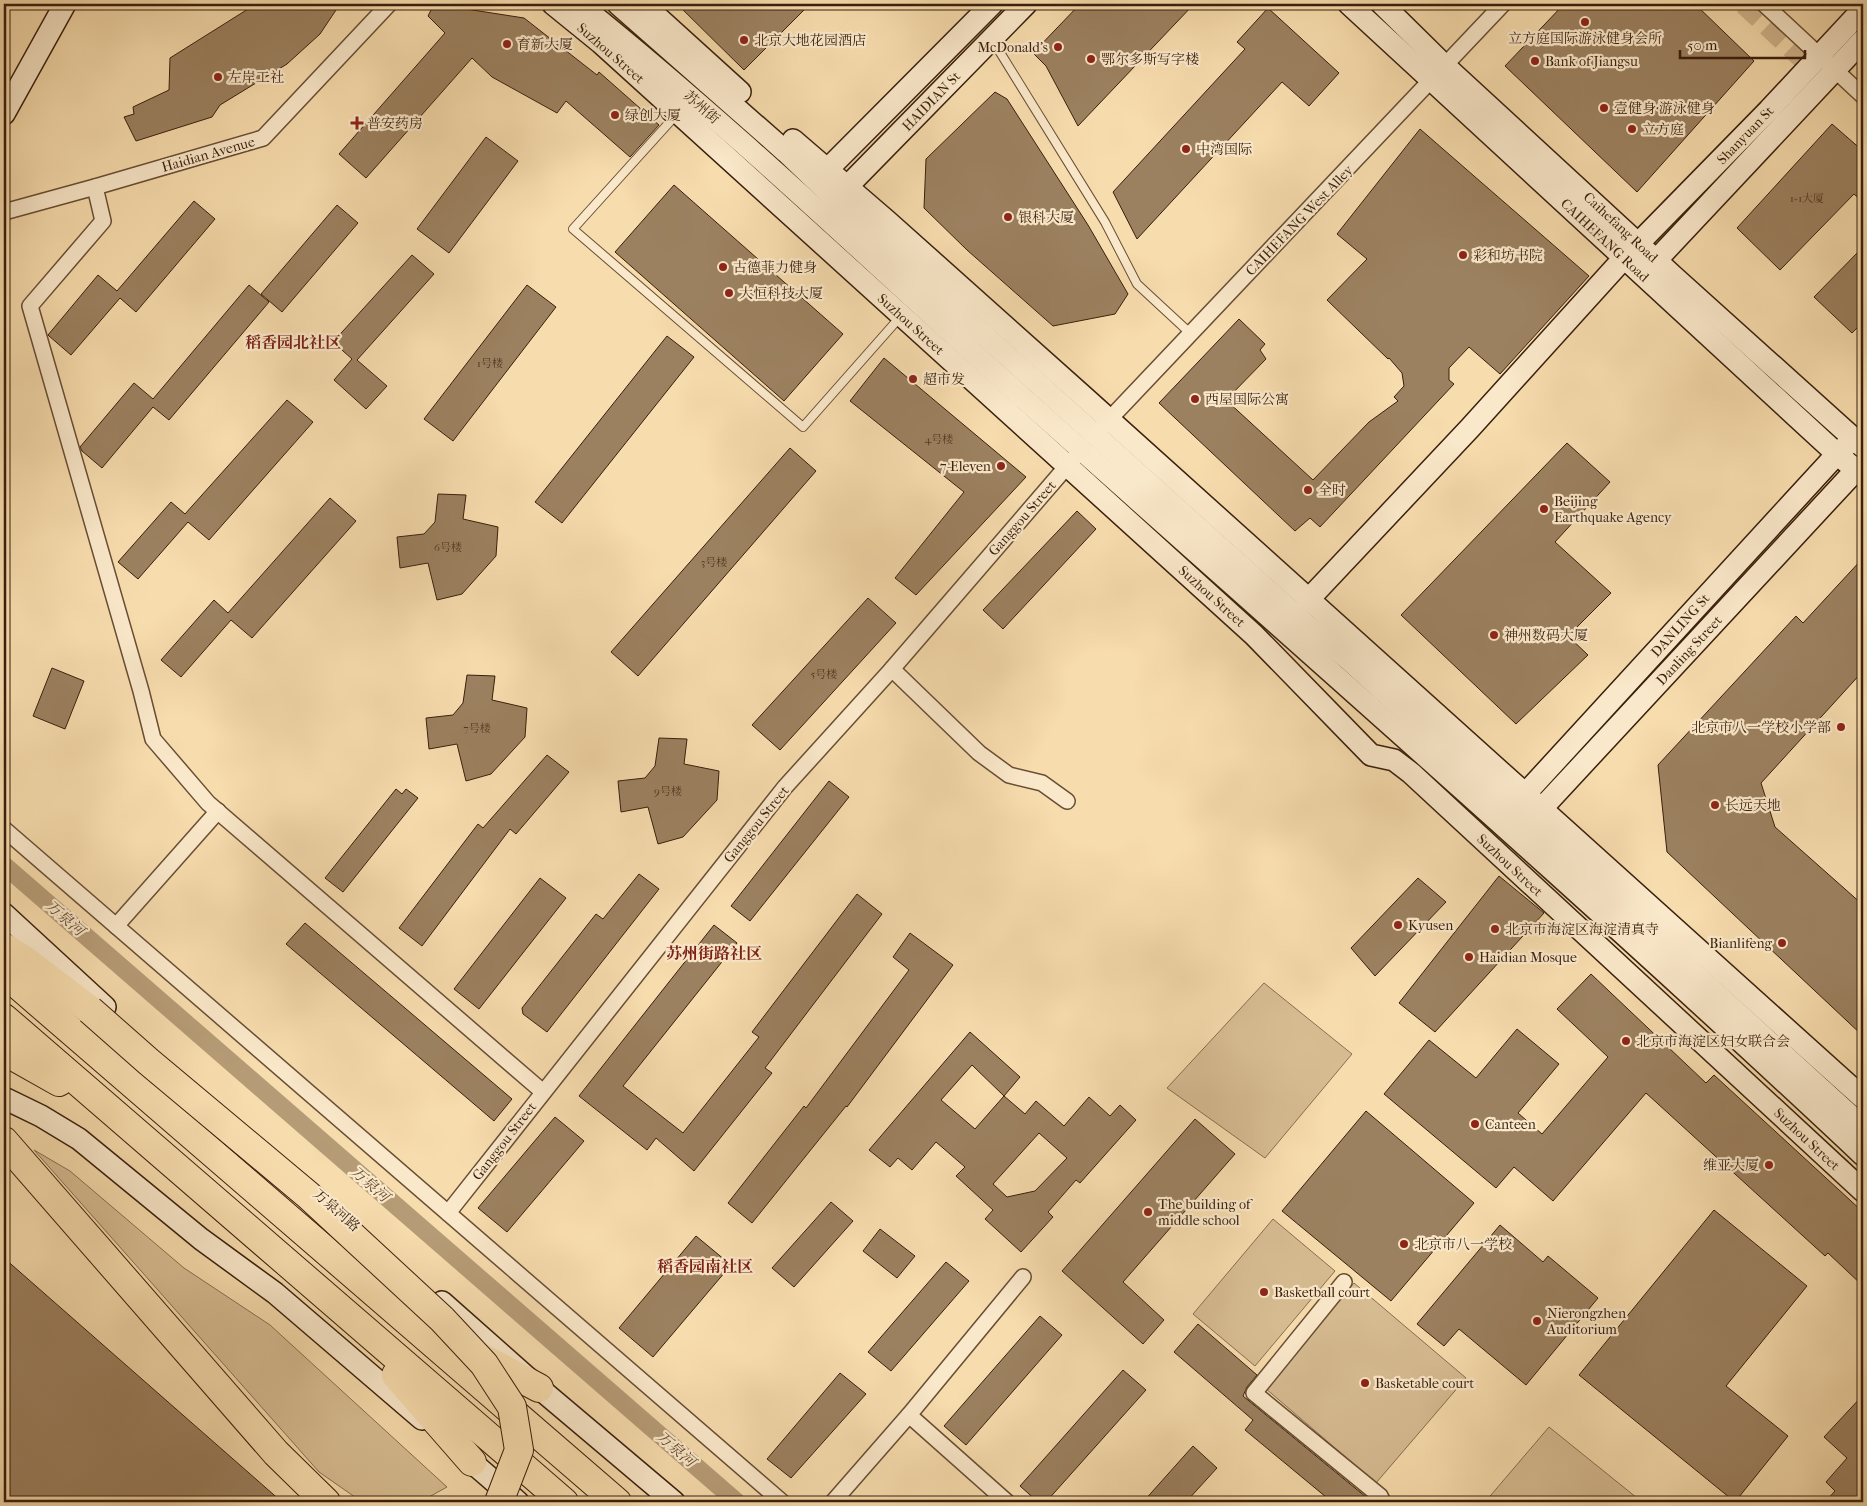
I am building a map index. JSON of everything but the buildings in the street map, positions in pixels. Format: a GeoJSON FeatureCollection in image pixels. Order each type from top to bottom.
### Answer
{"type":"FeatureCollection","features":[{"type":"Feature","properties":{"kind":"highway"},"geometry":{"type":"LineString","coordinates":[[4,947],[23,959],[90,1010],[308,1195],[442,1319],[484,1364],[512,1407],[519,1450],[499,1502]]}},
{"type":"Feature","properties":{"kind":"highway"},"geometry":{"type":"LineString","coordinates":[[4,973],[617,1502]]}},
{"type":"Feature","properties":{"kind":"highway"},"geometry":{"type":"LineString","coordinates":[[4,1018],[564,1502]]}},
{"type":"Feature","properties":{"kind":"highway"},"geometry":{"type":"LineString","coordinates":[[4,1052],[36,1068],[125,1122]]}},
{"type":"Feature","properties":{"kind":"highway"},"geometry":{"type":"LineString","coordinates":[[4,1141],[276,1453],[326,1502]]}},
{"type":"Feature","properties":{"kind":"highway"},"geometry":{"type":"LineString","coordinates":[[329,1298],[472,1462]]}},
{"type":"Feature","properties":{"kind":"highway"},"geometry":{"type":"LineString","coordinates":[[390,1307],[539,1388]]}},
{"type":"Feature","properties":{"kind":"street"},"geometry":{"type":"LineString","coordinates":[[4,114],[65,4]]}},
{"type":"Feature","properties":{"kind":"street","name":"Haidian Avenue"},"geometry":{"type":"LineString","coordinates":[[4,212],[263,138],[390,4]]}},
{"type":"Feature","properties":{"kind":"street","name":"Suzhou Street"},"geometry":{"type":"LineString","coordinates":[[553,4],[601,43],[685,106],[908,307],[1067,465],[1254,635],[1371,755],[1394,760],[1411,773],[1863,1191]]}},
{"type":"Feature","properties":{"kind":"street","name":"苏州街"},"geometry":{"type":"LineString","coordinates":[[579,4],[640,53],[685,106],[802,197],[835,200]]}},
{"type":"Feature","properties":{"kind":"street","name":"苏州街"},"geometry":{"type":"LineString","coordinates":[[618,4],[786,152],[822,175],[835,200]]}},
{"type":"Feature","properties":{"kind":"street"},"geometry":{"type":"LineString","coordinates":[[643,4],[822,175]]}},
{"type":"Feature","properties":{"kind":"street","name":"HAIDIAN St"},"geometry":{"type":"LineString","coordinates":[[802,197],[992,4]]}},
{"type":"Feature","properties":{"kind":"street","name":"HAIDIAN St"},"geometry":{"type":"LineString","coordinates":[[835,200],[1026,4]]}},
{"type":"Feature","properties":{"kind":"street","name":"CAIHEFANG Road"},"geometry":{"type":"LineString","coordinates":[[1349,4],[1438,73],[1649,267],[1837,454],[1861,469]]}},
{"type":"Feature","properties":{"kind":"street"},"geometry":{"type":"LineString","coordinates":[[1382,4],[1438,73]]}},
{"type":"Feature","properties":{"kind":"street","name":"CAIHEFANG West Alley"},"geometry":{"type":"LineString","coordinates":[[1088,443],[1503,4]]}},
{"type":"Feature","properties":{"kind":"street"},"geometry":{"type":"LineString","coordinates":[[1764,4],[1863,96]]}},
{"type":"Feature","properties":{"kind":"street","name":"Shanyuan St"},"geometry":{"type":"LineString","coordinates":[[1649,267],[1828,63],[1863,9]]}},
{"type":"Feature","properties":{"kind":"street","name":"Shanyuan St"},"geometry":{"type":"LineString","coordinates":[[1308,600],[1632,251],[1828,63],[1863,40]]}},
{"type":"Feature","properties":{"kind":"street"},"geometry":{"type":"LineString","coordinates":[[95,187],[102,222],[30,306],[153,739],[208,803],[543,1092]]}},
{"type":"Feature","properties":{"kind":"street","name":"Suzhou Street"},"geometry":{"type":"LineString","coordinates":[[835,200],[908,307],[1088,443],[1348,659],[1863,1127]]}},
{"type":"Feature","properties":{"kind":"street","name":"Suzhou Street"},"geometry":{"type":"LineString","coordinates":[[835,200],[1109,420],[1308,600],[1512,809],[1863,1098]]}},
{"type":"Feature","properties":{"kind":"street","name":"Suzhou Street"},"geometry":{"type":"LineString","coordinates":[[835,200],[1088,443]]}},
{"type":"Feature","properties":{"kind":"street","name":"Caihefang Road"},"geometry":{"type":"LineString","coordinates":[[1649,267],[1860,439]]}},
{"type":"Feature","properties":{"kind":"street","name":"DANLING St"},"geometry":{"type":"LineString","coordinates":[[1512,809],[1837,454],[1860,439]]}},
{"type":"Feature","properties":{"kind":"street","name":"Ganggou Street"},"geometry":{"type":"LineString","coordinates":[[448,1213],[785,786],[892,669],[1088,443]]}},
{"type":"Feature","properties":{"kind":"street","name":"Danling Street"},"geometry":{"type":"LineString","coordinates":[[1528,823],[1861,469]]}},
{"type":"Feature","properties":{"kind":"street"},"geometry":{"type":"LineString","coordinates":[[892,669],[979,753],[1009,775],[1042,783],[1067,801]]}},
{"type":"Feature","properties":{"kind":"street"},"geometry":{"type":"LineString","coordinates":[[116,926],[218,811]]}},
{"type":"Feature","properties":{"kind":"street","name":"Suzhou Street"},"geometry":{"type":"LineString","coordinates":[[1528,823],[1739,1039],[1863,1155]]}},
{"type":"Feature","properties":{"kind":"street"},"geometry":{"type":"LineString","coordinates":[[4,829],[782,1502]]}},
{"type":"Feature","properties":{"kind":"street","name":"万泉河路"},"geometry":{"type":"LineString","coordinates":[[4,914],[56,964],[539,1388],[674,1502]]}},
{"type":"Feature","properties":{"kind":"street"},"geometry":{"type":"LineString","coordinates":[[4,1098],[41,1116],[79,1140],[201,1239],[275,1293],[518,1502]]}},
{"type":"Feature","properties":{"kind":"street"},"geometry":{"type":"LineString","coordinates":[[833,1502],[909,1415],[1023,1277]]}},
{"type":"Feature","properties":{"kind":"street"},"geometry":{"type":"LineString","coordinates":[[1344,1282],[1254,1393],[1380,1496],[1383,1502]]}},
{"type":"Feature","properties":{"kind":"street"},"geometry":{"type":"LineString","coordinates":[[909,1415],[1007,1502]]}},
{"type":"Feature","properties":{"kind":"lane"},"geometry":{"type":"LineString","coordinates":[[992,39],[1105,222],[1137,284],[1191,334]]}},
{"type":"Feature","properties":{"kind":"lane"},"geometry":{"type":"LineString","coordinates":[[685,106],[573,229],[803,427],[908,307]]}},
{"type":"Feature","properties":{"kind":"shaded area"},"geometry":{"type":"Polygon","coordinates":[[[1264,983],[1352,1054],[1265,1158],[1167,1088],[1264,983]]]}},
{"type":"Feature","properties":{"kind":"shaded area"},"geometry":{"type":"Polygon","coordinates":[[[34,1150],[70,1171],[184,1268],[270,1325],[447,1487],[420,1502],[362,1502],[319,1472],[34,1150]]]}},
{"type":"Feature","properties":{"kind":"shaded area","name":"Basketball court"},"geometry":{"type":"Polygon","coordinates":[[[1273,1219],[1335,1271],[1255,1366],[1193,1314],[1273,1219]]]}},
{"type":"Feature","properties":{"kind":"shaded area","name":"Basketable court"},"geometry":{"type":"Polygon","coordinates":[[[1354,1283],[1466,1378],[1376,1483],[1265,1388],[1354,1283]]]}},
{"type":"Feature","properties":{"kind":"shaded area"},"geometry":{"type":"Polygon","coordinates":[[[1549,1427],[1642,1502],[1485,1502],[1549,1427]]]}},
{"type":"Feature","properties":{"kind":"waterway","name":"万泉河"},"geometry":{"type":"LineString","coordinates":[[4,865],[737,1502]]}},
{"type":"Feature","properties":{"kind":"tunnel"},"geometry":{"type":"LineString","coordinates":[[1744,4],[1818,73],[1863,25]]}},
{"type":"Feature","properties":{"kind":"place","name":"立方庭国际游泳健身会所"},"geometry":{"type":"Point","coordinates":[1585,22]}},
{"type":"Feature","properties":{"kind":"place","name":"北京大地花园酒店"},"geometry":{"type":"Point","coordinates":[744,40]}},
{"type":"Feature","properties":{"kind":"place","name":"育新大厦"},"geometry":{"type":"Point","coordinates":[507,44]}},
{"type":"Feature","properties":{"kind":"place","name":"McDonald's"},"geometry":{"type":"Point","coordinates":[1058,47]}},
{"type":"Feature","properties":{"kind":"place","name":"鄂尔多斯写字楼"},"geometry":{"type":"Point","coordinates":[1091,59]}},
{"type":"Feature","properties":{"kind":"place","name":"Bank of Jiangsu"},"geometry":{"type":"Point","coordinates":[1535,61]}},
{"type":"Feature","properties":{"kind":"place","name":"左岸工社"},"geometry":{"type":"Point","coordinates":[218,77]}},
{"type":"Feature","properties":{"kind":"place","name":"壹健身·游泳健身"},"geometry":{"type":"Point","coordinates":[1604,108]}},
{"type":"Feature","properties":{"kind":"place","name":"绿创大厦"},"geometry":{"type":"Point","coordinates":[615,115]}},
{"type":"Feature","properties":{"kind":"place","name":"普安药房"},"geometry":{"type":"Point","coordinates":[357,123]}},
{"type":"Feature","properties":{"kind":"place","name":"立方庭"},"geometry":{"type":"Point","coordinates":[1632,129]}},
{"type":"Feature","properties":{"kind":"place","name":"中湾国际"},"geometry":{"type":"Point","coordinates":[1186,149]}},
{"type":"Feature","properties":{"kind":"place","name":"银科大厦"},"geometry":{"type":"Point","coordinates":[1008,217]}},
{"type":"Feature","properties":{"kind":"place","name":"彩和坊书院"},"geometry":{"type":"Point","coordinates":[1463,255]}},
{"type":"Feature","properties":{"kind":"place","name":"古德菲力健身"},"geometry":{"type":"Point","coordinates":[723,267]}},
{"type":"Feature","properties":{"kind":"place","name":"大恒科技大厦"},"geometry":{"type":"Point","coordinates":[729,293]}},
{"type":"Feature","properties":{"kind":"place","name":"超市发"},"geometry":{"type":"Point","coordinates":[913,379]}},
{"type":"Feature","properties":{"kind":"place","name":"西屋国际公寓"},"geometry":{"type":"Point","coordinates":[1195,399]}},
{"type":"Feature","properties":{"kind":"place","name":"7-Eleven"},"geometry":{"type":"Point","coordinates":[1001,466]}},
{"type":"Feature","properties":{"kind":"place","name":"全时"},"geometry":{"type":"Point","coordinates":[1308,490]}},
{"type":"Feature","properties":{"kind":"place","name":"Beijing Earthquake Agency"},"geometry":{"type":"Point","coordinates":[1544,509]}},
{"type":"Feature","properties":{"kind":"place","name":"神州数码大厦"},"geometry":{"type":"Point","coordinates":[1494,635]}},
{"type":"Feature","properties":{"kind":"place","name":"北京市八一学校小学部"},"geometry":{"type":"Point","coordinates":[1841,727]}},
{"type":"Feature","properties":{"kind":"place","name":"长远天地"},"geometry":{"type":"Point","coordinates":[1715,805]}},
{"type":"Feature","properties":{"kind":"place","name":"Kyusen"},"geometry":{"type":"Point","coordinates":[1398,925]}},
{"type":"Feature","properties":{"kind":"place","name":"北京市海淀区海淀清真寺"},"geometry":{"type":"Point","coordinates":[1495,929]}},
{"type":"Feature","properties":{"kind":"place","name":"Bianlifeng"},"geometry":{"type":"Point","coordinates":[1782,943]}},
{"type":"Feature","properties":{"kind":"place","name":"Haidian Mosque"},"geometry":{"type":"Point","coordinates":[1469,957]}},
{"type":"Feature","properties":{"kind":"place","name":"北京市海淀区妇女联合会"},"geometry":{"type":"Point","coordinates":[1626,1041]}},
{"type":"Feature","properties":{"kind":"place","name":"Canteen"},"geometry":{"type":"Point","coordinates":[1475,1124]}},
{"type":"Feature","properties":{"kind":"place","name":"维亚大厦"},"geometry":{"type":"Point","coordinates":[1769,1165]}},
{"type":"Feature","properties":{"kind":"place","name":"The building of middle school"},"geometry":{"type":"Point","coordinates":[1148,1212]}},
{"type":"Feature","properties":{"kind":"place","name":"北京市八一学校"},"geometry":{"type":"Point","coordinates":[1404,1244]}},
{"type":"Feature","properties":{"kind":"place","name":"Basketball court"},"geometry":{"type":"Point","coordinates":[1264,1292]}},
{"type":"Feature","properties":{"kind":"place","name":"Nierongzhen Auditorium"},"geometry":{"type":"Point","coordinates":[1537,1321]}},
{"type":"Feature","properties":{"kind":"place","name":"Basketable court"},"geometry":{"type":"Point","coordinates":[1365,1383]}},
{"type":"Feature","properties":{"kind":"district","name":"稻香园北社区"},"geometry":{"type":"Point","coordinates":[293,342]}},
{"type":"Feature","properties":{"kind":"district","name":"苏州街路社区"},"geometry":{"type":"Point","coordinates":[714,953]}},
{"type":"Feature","properties":{"kind":"district","name":"稻香园南社区"},"geometry":{"type":"Point","coordinates":[705,1266]}}]}
